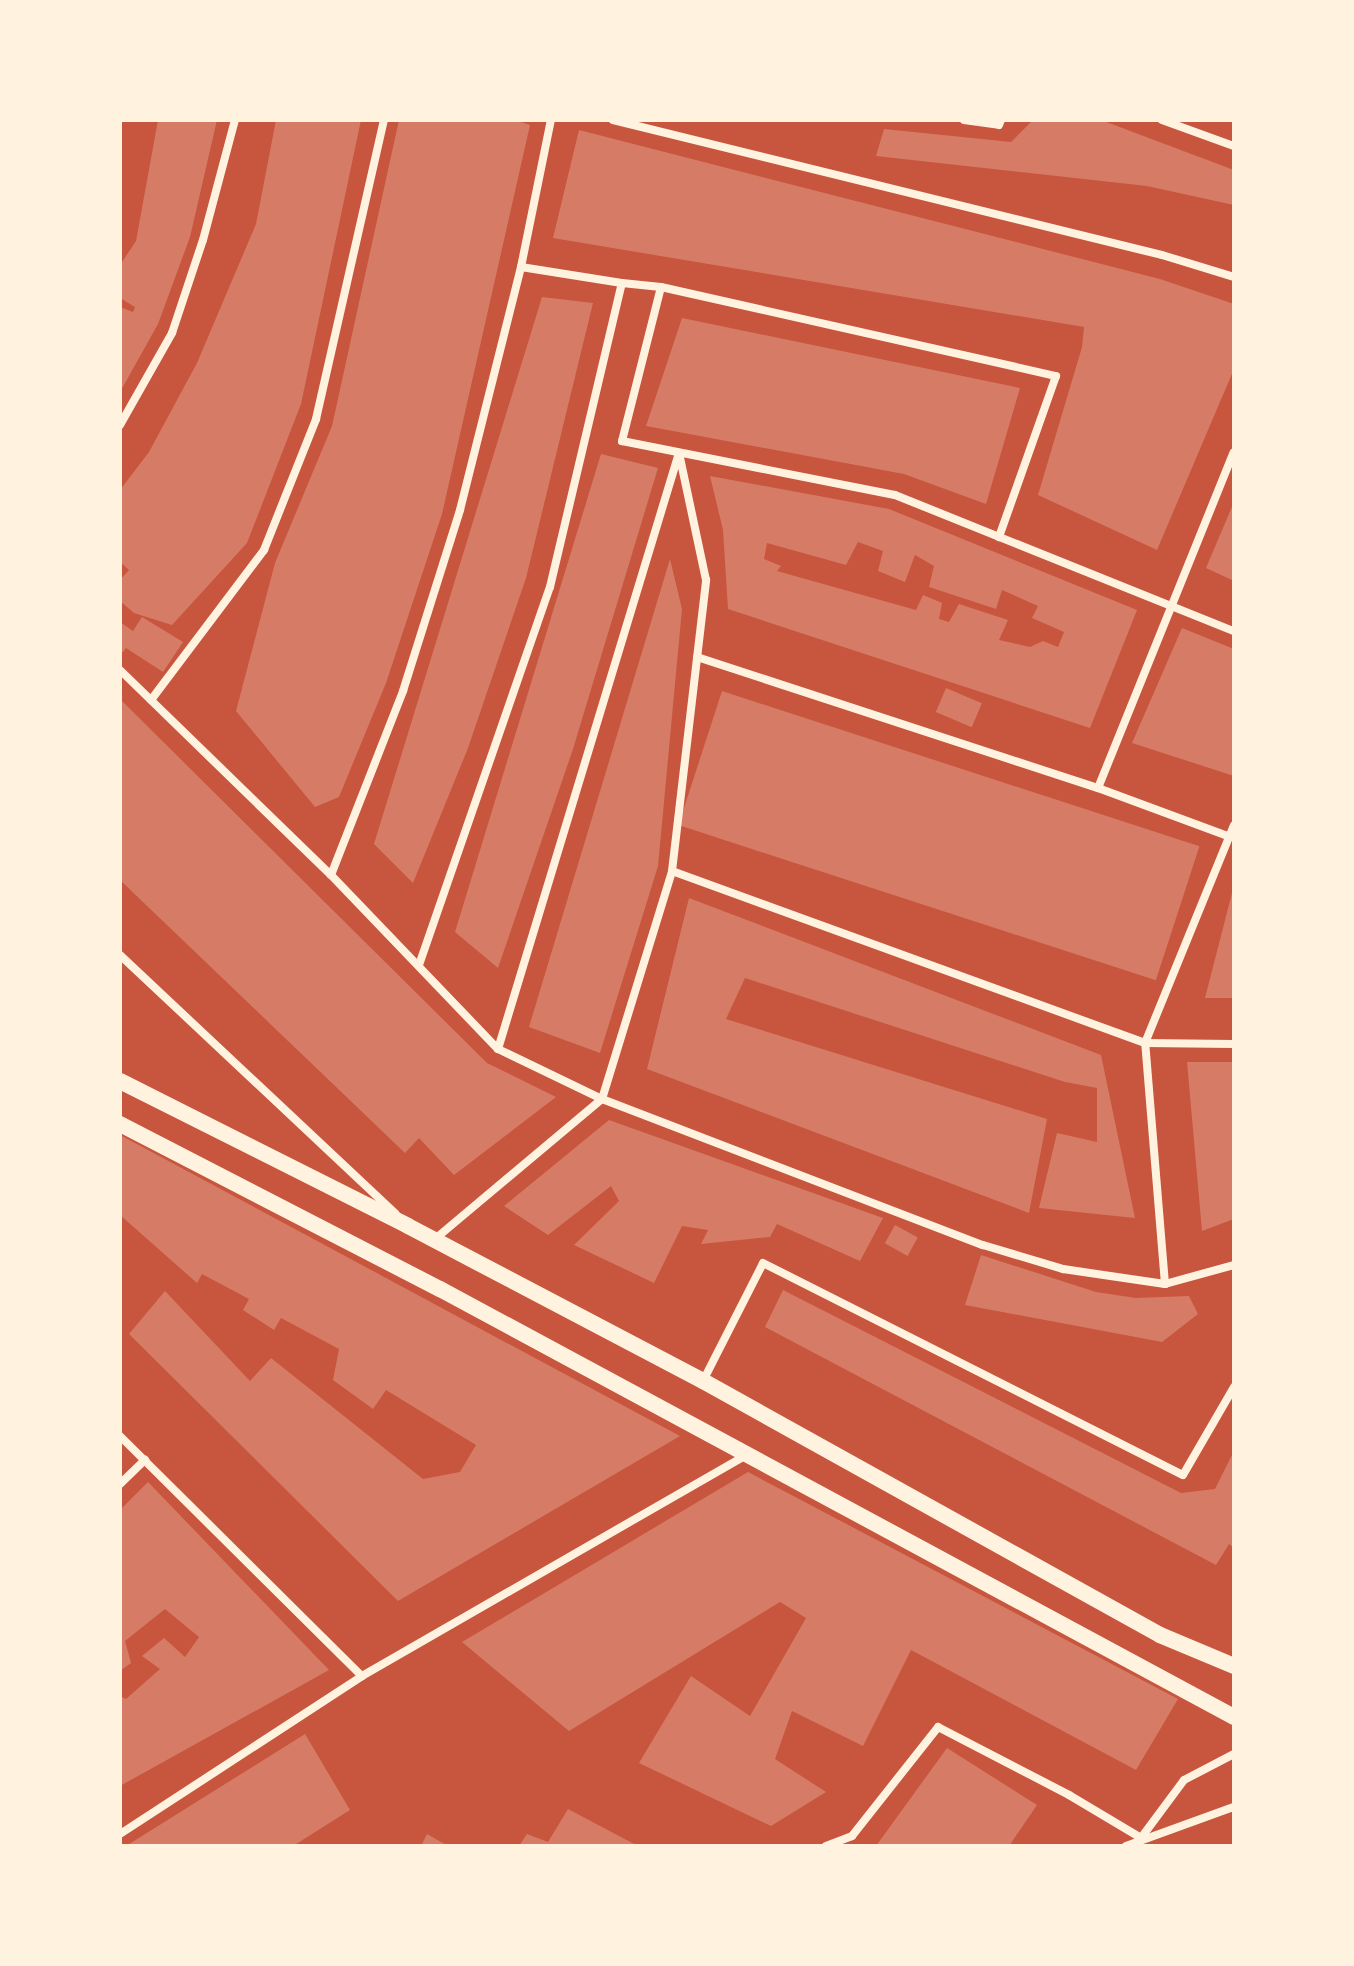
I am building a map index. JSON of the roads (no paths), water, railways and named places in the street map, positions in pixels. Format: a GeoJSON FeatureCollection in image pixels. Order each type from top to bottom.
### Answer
{"type":"FeatureCollection","features":[{"type":"Feature","properties":{"kind":"main road"},"geometry":{"type":"LineString","coordinates":[[120,1081],[408,1226],[703,1381],[1160,1635],[1234,1666]]}},
{"type":"Feature","properties":{"kind":"main road"},"geometry":{"type":"LineString","coordinates":[[120,1124],[748,1454],[1234,1717]]}},
{"type":"Feature","properties":{"kind":"street"},"geometry":{"type":"LineString","coordinates":[[120,425],[172,333],[203,240],[235,120]]}},
{"type":"Feature","properties":{"kind":"street"},"geometry":{"type":"LineString","coordinates":[[151,700],[264,550],[316,419],[384,120]]}},
{"type":"Feature","properties":{"kind":"street"},"geometry":{"type":"LineString","coordinates":[[331,875],[403,691],[446,555],[521,267],[551,120]]}},
{"type":"Feature","properties":{"kind":"street"},"geometry":{"type":"LineString","coordinates":[[613,120],[1162,255],[1234,277]]}},
{"type":"Feature","properties":{"kind":"street"},"geometry":{"type":"LineString","coordinates":[[964,120],[999,125],[1001,120]]}},
{"type":"Feature","properties":{"kind":"street"},"geometry":{"type":"LineString","coordinates":[[1162,120],[1234,146]]}},
{"type":"Feature","properties":{"kind":"street"},"geometry":{"type":"LineString","coordinates":[[521,267],[661,287],[1056,376],[999,537]]}},
{"type":"Feature","properties":{"kind":"street"},"geometry":{"type":"LineString","coordinates":[[419,965],[550,587],[622,283]]}},
{"type":"Feature","properties":{"kind":"street"},"geometry":{"type":"LineString","coordinates":[[661,287],[622,441],[895,495],[1234,631]]}},
{"type":"Feature","properties":{"kind":"street"},"geometry":{"type":"LineString","coordinates":[[1098,788],[1234,452]]}},
{"type":"Feature","properties":{"kind":"street"},"geometry":{"type":"LineString","coordinates":[[434,1240],[602,1099],[672,871],[706,580],[679,453]]}},
{"type":"Feature","properties":{"kind":"street"},"geometry":{"type":"LineString","coordinates":[[498,1049],[679,453]]}},
{"type":"Feature","properties":{"kind":"street"},"geometry":{"type":"LineString","coordinates":[[697,657],[1098,788],[1228,836]]}},
{"type":"Feature","properties":{"kind":"street"},"geometry":{"type":"LineString","coordinates":[[120,670],[331,875],[498,1049],[602,1099],[983,1245],[1063,1269],[1165,1284],[1234,1265]]}},
{"type":"Feature","properties":{"kind":"street"},"geometry":{"type":"LineString","coordinates":[[1165,1284],[1145,1043],[1234,825]]}},
{"type":"Feature","properties":{"kind":"street"},"geometry":{"type":"LineString","coordinates":[[672,871],[1145,1043],[1234,1044]]}},
{"type":"Feature","properties":{"kind":"street"},"geometry":{"type":"LineString","coordinates":[[120,955],[408,1226]]}},
{"type":"Feature","properties":{"kind":"street"},"geometry":{"type":"LineString","coordinates":[[703,1381],[763,1263],[1183,1475],[1234,1387]]}},
{"type":"Feature","properties":{"kind":"street"},"geometry":{"type":"LineString","coordinates":[[120,1436],[362,1676]]}},
{"type":"Feature","properties":{"kind":"street"},"geometry":{"type":"LineString","coordinates":[[120,1834],[362,1676],[748,1454]]}},
{"type":"Feature","properties":{"kind":"street"},"geometry":{"type":"LineString","coordinates":[[120,1484],[145,1460]]}},
{"type":"Feature","properties":{"kind":"street"},"geometry":{"type":"LineString","coordinates":[[826,1846],[852,1836],[938,1727],[1069,1795],[1141,1838]]}},
{"type":"Feature","properties":{"kind":"street"},"geometry":{"type":"LineString","coordinates":[[1141,1838],[1184,1780],[1234,1754]]}},
{"type":"Feature","properties":{"kind":"street"},"geometry":{"type":"LineString","coordinates":[[1126,1846],[1141,1838],[1234,1807]]}}]}
